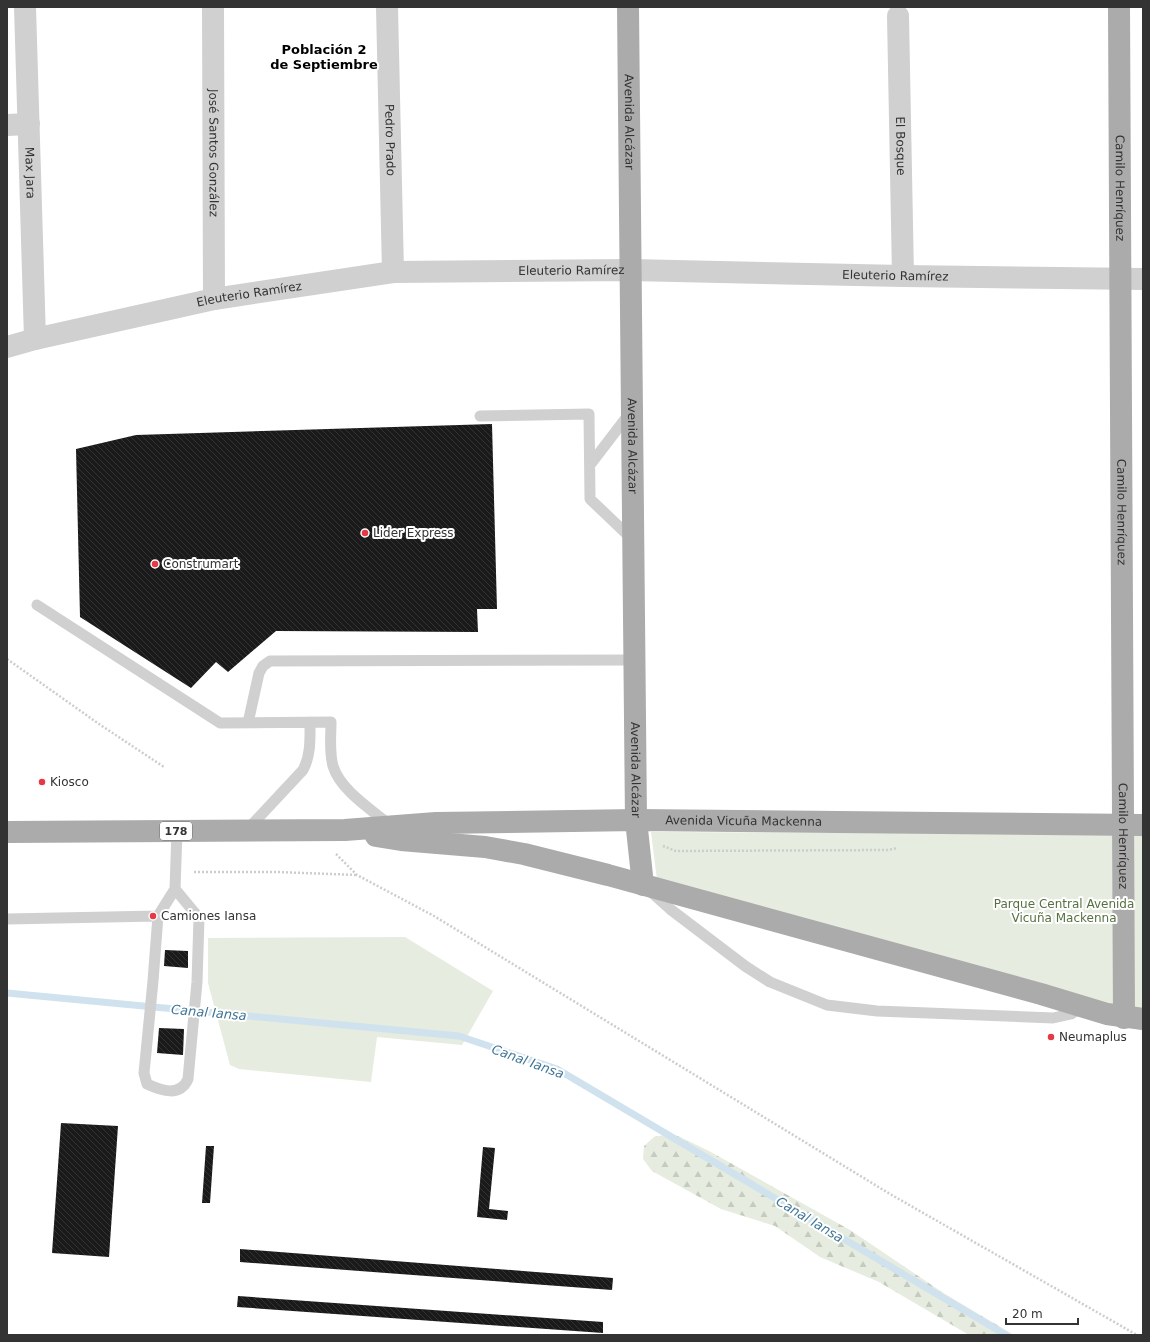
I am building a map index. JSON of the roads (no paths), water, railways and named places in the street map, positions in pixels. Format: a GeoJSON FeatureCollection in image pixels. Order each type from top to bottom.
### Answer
{"type":"FeatureCollection","features":[{"type":"Feature","properties":{"kind":"main road","name":"Avenida Alcázar"},"geometry":{"type":"LineString","coordinates":[[628,7],[635,660],[646,821],[643,884]]}},
{"type":"Feature","properties":{"kind":"main road","name":"Camilo Henríquez"},"geometry":{"type":"LineString","coordinates":[[1119,7],[1121,278],[1133,825],[1134,1019]]}},
{"type":"Feature","properties":{"kind":"main road","name":"Avenida Vicuña Mackenna"},"geometry":{"type":"LineString","coordinates":[[9,829],[178,831],[345,830],[436,823],[646,821],[1133,825]]}},
{"type":"Feature","properties":{"kind":"main road","name":"Avenida Vicuña Mackenna"},"geometry":{"type":"LineString","coordinates":[[345,830],[401,840],[478,847],[524,854],[643,884],[1134,1019]]}},
{"type":"Feature","properties":{"kind":"street","name":"Max Jara"},"geometry":{"type":"LineString","coordinates":[[25,7],[35,339]]}},
{"type":"Feature","properties":{"kind":"street","name":"José Santos González"},"geometry":{"type":"LineString","coordinates":[[213,7],[214,299]]}},
{"type":"Feature","properties":{"kind":"street","name":"Pedro Prado"},"geometry":{"type":"LineString","coordinates":[[387,7],[393,272]]}},
{"type":"Feature","properties":{"kind":"street","name":"El Bosque"},"geometry":{"type":"LineString","coordinates":[[898,16],[903,276]]}},
{"type":"Feature","properties":{"kind":"street"},"geometry":{"type":"LineString","coordinates":[[7,125],[29,124]]}},
{"type":"Feature","properties":{"kind":"street","name":"Eleuterio Ramírez"},"geometry":{"type":"LineString","coordinates":[[7,347],[35,339],[214,299],[393,272],[631,270],[903,276],[1143,279]]}},
{"type":"Feature","properties":{"kind":"lane"},"geometry":{"type":"LineString","coordinates":[[590,465],[632,410]]}},
{"type":"Feature","properties":{"kind":"lane"},"geometry":{"type":"LineString","coordinates":[[480,416],[589,414],[590,499],[634,540]]}},
{"type":"Feature","properties":{"kind":"lane"},"geometry":{"type":"LineString","coordinates":[[37,605],[215,720],[228,724],[331,722],[332,755],[337,776],[343,785],[391,826]]}},
{"type":"Feature","properties":{"kind":"lane"},"geometry":{"type":"LineString","coordinates":[[248,723],[259,674],[263,666],[270,661],[635,660]]}},
{"type":"Feature","properties":{"kind":"lane"},"geometry":{"type":"LineString","coordinates":[[247,830],[303,770],[308,761],[310,749],[310,722]]}},
{"type":"Feature","properties":{"kind":"lane"},"geometry":{"type":"LineString","coordinates":[[176,889],[199,918],[197,982],[188,1079],[185,1087],[177,1091],[160,1090],[147,1084],[144,1073],[158,916],[176,889],[178,831]]}},
{"type":"Feature","properties":{"kind":"lane","name":"Avenida Vicuña Mackenna"},"geometry":{"type":"LineString","coordinates":[[643,884],[670,909],[745,966],[770,982],[827,1005],[877,1011],[1053,1018],[1071,1014],[1083,1006]]}},
{"type":"Feature","properties":{"kind":"lane"},"geometry":{"type":"LineString","coordinates":[[7,919],[158,916]]}},
{"type":"Feature","properties":{"kind":"waterway","name":"Canal Iansa"},"geometry":{"type":"LineString","coordinates":[[7,993],[459,1036],[557,1069],[1006,1335]]}},
{"type":"Feature","properties":{"kind":"place","name":"Lider Express"},"geometry":{"type":"Point","coordinates":[365,533]}},
{"type":"Feature","properties":{"kind":"place","name":"Construmart"},"geometry":{"type":"Point","coordinates":[155,564]}},
{"type":"Feature","properties":{"kind":"place","name":"Kiosco"},"geometry":{"type":"Point","coordinates":[42,782]}},
{"type":"Feature","properties":{"kind":"place","name":"Camiones Iansa"},"geometry":{"type":"Point","coordinates":[153,916]}},
{"type":"Feature","properties":{"kind":"place","name":"Neumaplus"},"geometry":{"type":"Point","coordinates":[1051,1037]}},
{"type":"Feature","properties":{"kind":"district","name":"Población 2 de Septiembre"},"geometry":{"type":"Point","coordinates":[324,56]}},
{"type":"Feature","properties":{"kind":"park label","name":"Parque Central Avenida Vicuña Mackenna"},"geometry":{"type":"Point","coordinates":[1064,911]}}]}
